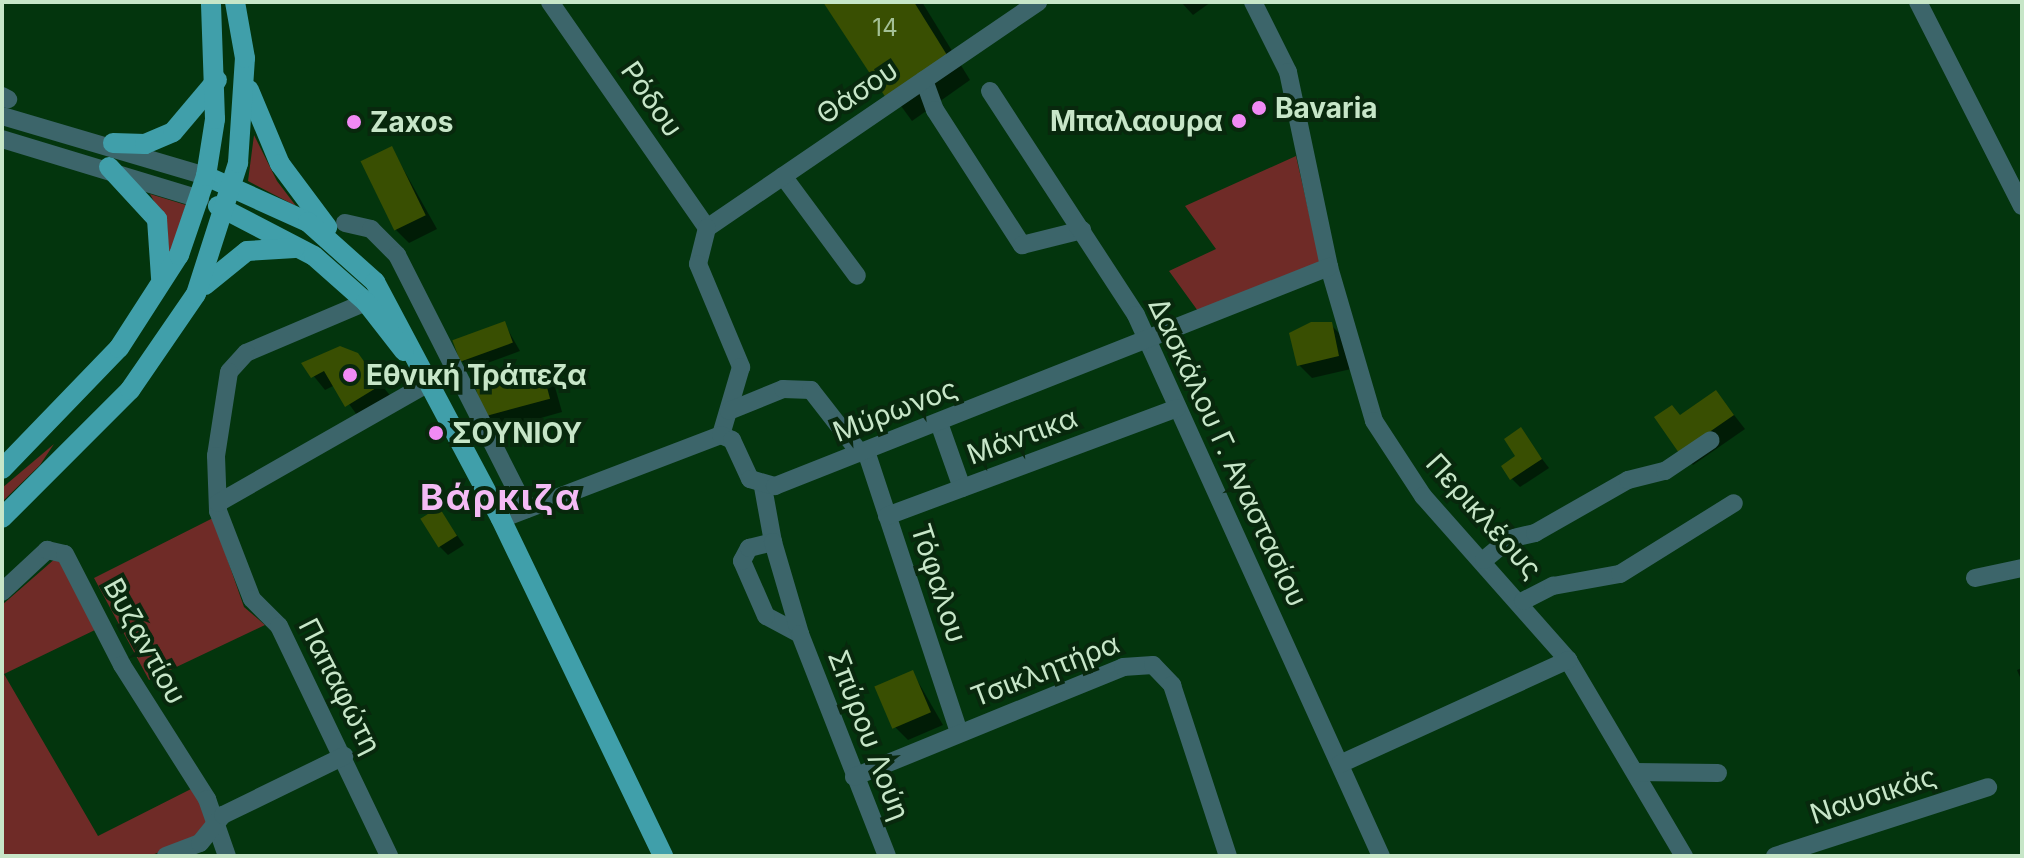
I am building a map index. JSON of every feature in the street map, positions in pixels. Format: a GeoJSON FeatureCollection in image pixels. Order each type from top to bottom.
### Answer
{"type":"FeatureCollection","features":[{"type":"Feature","properties":{"kind":"main road"},"geometry":{"type":"LineString","coordinates":[[2,469],[151,305],[200,199],[206,176],[219,76],[211,2]]}},
{"type":"Feature","properties":{"kind":"main road"},"geometry":{"type":"LineString","coordinates":[[235,2],[264,135],[296,189],[394,312],[501,519],[663,856]]}},
{"type":"Feature","properties":{"kind":"main road"},"geometry":{"type":"LineString","coordinates":[[180,326],[227,210],[233,185],[245,58]]}},
{"type":"Feature","properties":{"kind":"main road"},"geometry":{"type":"LineString","coordinates":[[113,143],[145,144],[173,132],[219,76]]}},
{"type":"Feature","properties":{"kind":"main road"},"geometry":{"type":"LineString","coordinates":[[109,167],[141,197],[160,229],[164,264],[151,305]]}},
{"type":"Feature","properties":{"kind":"main road"},"geometry":{"type":"LineString","coordinates":[[206,176],[233,185],[345,249]]}},
{"type":"Feature","properties":{"kind":"main road"},"geometry":{"type":"LineString","coordinates":[[200,199],[314,256],[366,302],[426,379]]}},
{"type":"Feature","properties":{"kind":"main road"},"geometry":{"type":"LineString","coordinates":[[2,518],[130,390],[180,326],[205,285],[238,255],[281,245],[314,256]]}},
{"type":"Feature","properties":{"kind":"street","name":"Θάσου"},"geometry":{"type":"LineString","coordinates":[[707,228],[1038,2]]}},
{"type":"Feature","properties":{"kind":"street","name":"Περικλέους"},"geometry":{"type":"LineString","coordinates":[[1253,2],[1288,72],[1329,267],[1374,421],[1423,496],[1523,601],[1568,660],[1684,856]]}},
{"type":"Feature","properties":{"kind":"street"},"geometry":{"type":"LineString","coordinates":[[1918,2],[2022,206]]}},
{"type":"Feature","properties":{"kind":"street","name":"Ρόδου"},"geometry":{"type":"LineString","coordinates":[[553,3],[707,228]]}},
{"type":"Feature","properties":{"kind":"street"},"geometry":{"type":"LineString","coordinates":[[924,80],[935,110],[1022,245],[1082,230]]}},
{"type":"Feature","properties":{"kind":"street","name":"Δασκάλου Γ. Αναστασίου"},"geometry":{"type":"LineString","coordinates":[[990,91],[1082,230],[1147,341],[1381,856]]}},
{"type":"Feature","properties":{"kind":"street"},"geometry":{"type":"LineString","coordinates":[[4,106],[206,176]]}},
{"type":"Feature","properties":{"kind":"street"},"geometry":{"type":"LineString","coordinates":[[2,139],[109,167],[200,199]]}},
{"type":"Feature","properties":{"kind":"street"},"geometry":{"type":"LineString","coordinates":[[783,176],[857,276]]}},
{"type":"Feature","properties":{"kind":"street"},"geometry":{"type":"LineString","coordinates":[[345,223],[371,229],[397,255],[526,509]]}},
{"type":"Feature","properties":{"kind":"street"},"geometry":{"type":"LineString","coordinates":[[707,228],[698,264],[741,367],[721,435]]}},
{"type":"Feature","properties":{"kind":"street","name":"Μύρωνος"},"geometry":{"type":"LineString","coordinates":[[763,487],[939,423],[1329,267]]}},
{"type":"Feature","properties":{"kind":"street"},"geometry":{"type":"LineString","coordinates":[[218,503],[229,372],[246,353],[366,302]]}},
{"type":"Feature","properties":{"kind":"street"},"geometry":{"type":"LineString","coordinates":[[218,503],[426,379]]}},
{"type":"Feature","properties":{"kind":"street","name":"Τόφαλου"},"geometry":{"type":"LineString","coordinates":[[729,411],[783,389],[811,390],[863,452],[959,732]]}},
{"type":"Feature","properties":{"kind":"street","name":"Μάντικα"},"geometry":{"type":"LineString","coordinates":[[887,516],[1177,408]]}},
{"type":"Feature","properties":{"kind":"street"},"geometry":{"type":"LineString","coordinates":[[939,423],[962,488]]}},
{"type":"Feature","properties":{"kind":"street"},"geometry":{"type":"LineString","coordinates":[[501,519],[721,435]]}},
{"type":"Feature","properties":{"kind":"street"},"geometry":{"type":"LineString","coordinates":[[721,435],[763,487]]}},
{"type":"Feature","properties":{"kind":"street"},"geometry":{"type":"LineString","coordinates":[[1484,560],[1509,539],[1535,533],[1628,480],[1665,471],[1711,440]]}},
{"type":"Feature","properties":{"kind":"street","name":"Σπύρου Λούη"},"geometry":{"type":"LineString","coordinates":[[763,487],[773,542],[800,634],[887,856]]}},
{"type":"Feature","properties":{"kind":"street","name":"Παπαφώτη"},"geometry":{"type":"LineString","coordinates":[[218,503],[252,599],[279,626],[344,756],[389,856]]}},
{"type":"Feature","properties":{"kind":"street"},"geometry":{"type":"LineString","coordinates":[[1523,601],[1553,586],[1620,574],[1734,503]]}},
{"type":"Feature","properties":{"kind":"street"},"geometry":{"type":"LineString","coordinates":[[773,542],[749,548],[742,561],[766,616],[800,634]]}},
{"type":"Feature","properties":{"kind":"street","name":"Βυζαντίου"},"geometry":{"type":"LineString","coordinates":[[2,592],[47,550],[65,554],[122,665],[207,799],[216,826]]}},
{"type":"Feature","properties":{"kind":"street"},"geometry":{"type":"LineString","coordinates":[[1975,578],[1992,568],[2022,568]]}},
{"type":"Feature","properties":{"kind":"street"},"geometry":{"type":"LineString","coordinates":[[1340,764],[1568,660]]}},
{"type":"Feature","properties":{"kind":"street","name":"Τσικλητήρα"},"geometry":{"type":"LineString","coordinates":[[854,777],[1123,667],[1153,665],[1172,685],[1228,856]]}},
{"type":"Feature","properties":{"kind":"street"},"geometry":{"type":"LineString","coordinates":[[166,856],[200,843],[223,815],[344,756]]}},
{"type":"Feature","properties":{"kind":"street"},"geometry":{"type":"LineString","coordinates":[[1635,772],[1718,773]]}},
{"type":"Feature","properties":{"kind":"street","name":"Ναυσικάς"},"geometry":{"type":"LineString","coordinates":[[1775,856],[1988,787]]}},
{"type":"Feature","properties":{"kind":"street"},"geometry":{"type":"LineString","coordinates":[[216,826],[227,856]]}},
{"type":"Feature","properties":{"kind":"shaded area"},"geometry":{"type":"Polygon","coordinates":[[[254,135],[277,181],[296,206],[248,181],[254,135]]]}},
{"type":"Feature","properties":{"kind":"shaded area"},"geometry":{"type":"Polygon","coordinates":[[[1296,156],[1323,274],[1203,318],[1169,271],[1216,249],[1185,206],[1296,156]]]}},
{"type":"Feature","properties":{"kind":"shaded area"},"geometry":{"type":"Polygon","coordinates":[[[150,194],[186,205],[169,256],[167,225],[150,194]]]}},
{"type":"Feature","properties":{"kind":"shaded area"},"geometry":{"type":"Polygon","coordinates":[[[54,444],[40,465],[2,502],[2,488],[54,444]]]}},
{"type":"Feature","properties":{"kind":"shaded area"},"geometry":{"type":"Polygon","coordinates":[[[213,518],[244,607],[265,625],[149,680],[94,578],[213,518]]]}},
{"type":"Feature","properties":{"kind":"shaded area"},"geometry":{"type":"Polygon","coordinates":[[[57,557],[97,629],[4,674],[98,836],[193,788],[208,818],[201,837],[149,856],[2,856],[2,605],[57,557]]]}},
{"type":"Feature","properties":{"kind":"building"},"geometry":{"type":"Polygon","coordinates":[[[823,2],[914,2],[947,55],[886,98],[823,2]]]}},
{"type":"Feature","properties":{"kind":"building"},"geometry":{"type":"Polygon","coordinates":[[[392,146],[426,215],[394,231],[361,161],[392,146]]]}},
{"type":"Feature","properties":{"kind":"building"},"geometry":{"type":"Polygon","coordinates":[[[505,321],[513,343],[460,362],[452,340],[505,321]]]}},
{"type":"Feature","properties":{"kind":"building"},"geometry":{"type":"Polygon","coordinates":[[[1311,322],[1332,322],[1339,356],[1297,366],[1289,333],[1311,322]]]}},
{"type":"Feature","properties":{"kind":"building","name":"Εθνική Τράπεζα"},"geometry":{"type":"Polygon","coordinates":[[[340,346],[358,353],[381,385],[345,407],[324,371],[311,378],[301,363],[340,346]]]}},
{"type":"Feature","properties":{"kind":"building"},"geometry":{"type":"Polygon","coordinates":[[[541,365],[550,399],[483,417],[474,383],[541,365]]]}},
{"type":"Feature","properties":{"kind":"building"},"geometry":{"type":"Polygon","coordinates":[[[1716,390],[1734,415],[1679,453],[1654,417],[1672,405],[1680,415],[1716,390]]]}},
{"type":"Feature","properties":{"kind":"building"},"geometry":{"type":"Polygon","coordinates":[[[1521,427],[1542,459],[1510,480],[1501,466],[1515,456],[1504,439],[1521,427]]]}},
{"type":"Feature","properties":{"kind":"building"},"geometry":{"type":"Polygon","coordinates":[[[439,507],[457,536],[438,547],[420,519],[439,507]]]}},
{"type":"Feature","properties":{"kind":"building"},"geometry":{"type":"Polygon","coordinates":[[[913,670],[931,712],[892,729],[874,686],[913,670]]]}},
{"type":"Feature","properties":{"kind":"place","name":"Bavaria"},"geometry":{"type":"Point","coordinates":[1259,108]}},
{"type":"Feature","properties":{"kind":"place","name":"Μπαλαουρα"},"geometry":{"type":"Point","coordinates":[1239,121]}},
{"type":"Feature","properties":{"kind":"place","name":"Zaxos"},"geometry":{"type":"Point","coordinates":[354,122]}},
{"type":"Feature","properties":{"kind":"place","name":"Εθνική Τράπεζα"},"geometry":{"type":"Point","coordinates":[350,375]}},
{"type":"Feature","properties":{"kind":"place","name":"ΣΟΥΝΙΟΥ"},"geometry":{"type":"Point","coordinates":[436,433]}},
{"type":"Feature","properties":{"kind":"district","name":"Βάρκιζα"},"geometry":{"type":"Point","coordinates":[501,498]}}]}
